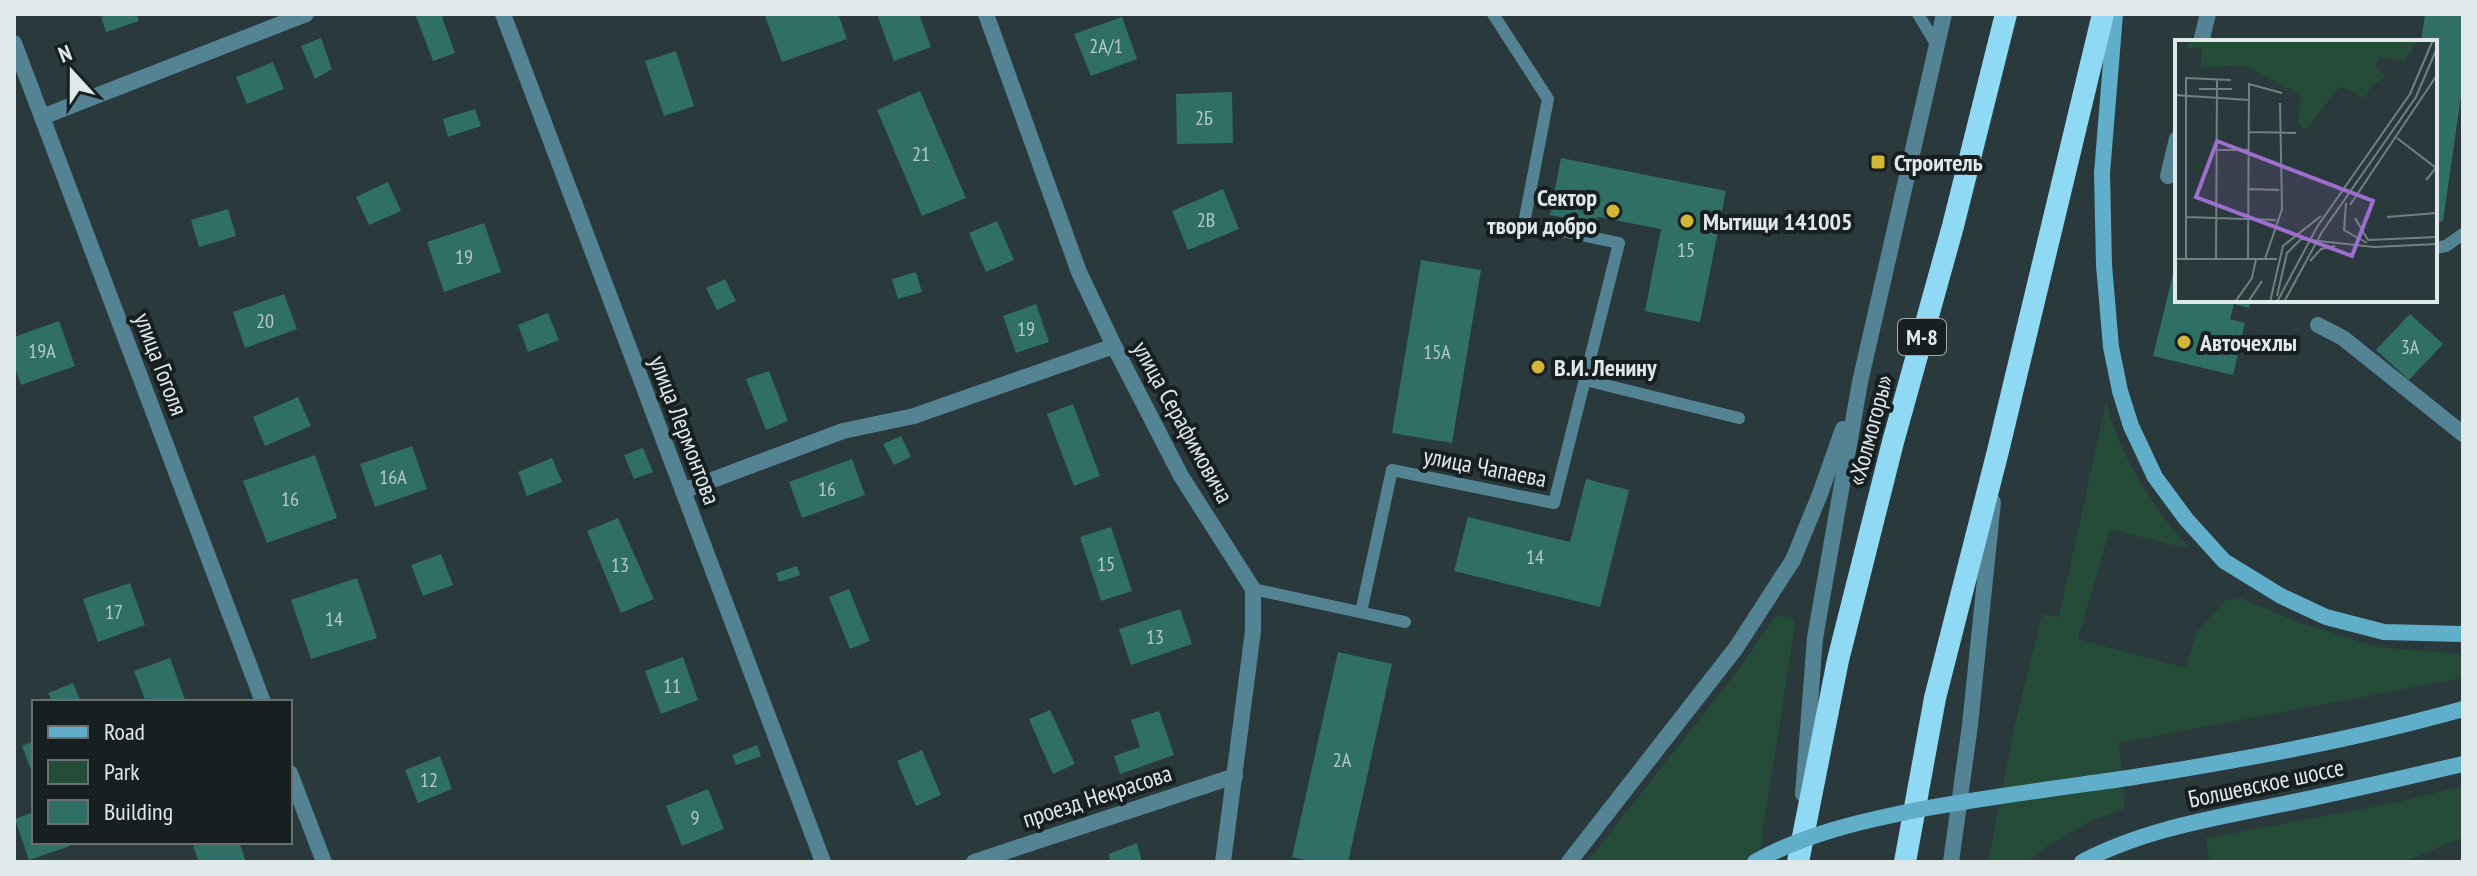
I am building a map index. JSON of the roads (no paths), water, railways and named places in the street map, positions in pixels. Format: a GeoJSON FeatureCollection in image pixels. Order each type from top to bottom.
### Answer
{"type":"FeatureCollection","features":[{"type":"Feature","properties":{"kind":"highway","name":"«Холмогоры»"},"geometry":{"type":"LineString","coordinates":[[1798,862],[1838,660],[2006,14]]}},
{"type":"Feature","properties":{"kind":"highway"},"geometry":{"type":"LineString","coordinates":[[1905,862],[1935,698],[2103,14]]}},
{"type":"Feature","properties":{"kind":"main road"},"geometry":{"type":"LineString","coordinates":[[2115,14],[2102,173],[2104,265],[2111,347],[2131,426],[2155,477],[2186,519],[2224,561],[2281,596],[2326,617],[2384,632],[2463,634]]}},
{"type":"Feature","properties":{"kind":"main road"},"geometry":{"type":"LineString","coordinates":[[1755,862],[1817,835],[1881,817],[2255,757],[2411,724],[2463,709]]}},
{"type":"Feature","properties":{"kind":"main road","name":"Болшевское шоссе"},"geometry":{"type":"LineString","coordinates":[[2082,862],[2123,844],[2184,824],[2463,764]]}},
{"type":"Feature","properties":{"kind":"street"},"geometry":{"type":"LineString","coordinates":[[42,117],[306,14]]}},
{"type":"Feature","properties":{"kind":"street","name":"улица Лермонтова"},"geometry":{"type":"LineString","coordinates":[[503,14],[823,862]]}},
{"type":"Feature","properties":{"kind":"street","name":"улица Серафимовича"},"geometry":{"type":"LineString","coordinates":[[986,14],[1079,272],[1181,476],[1253,589]]}},
{"type":"Feature","properties":{"kind":"street"},"geometry":{"type":"LineString","coordinates":[[1798,862],[1815,638],[1860,382],[1944,14]]}},
{"type":"Feature","properties":{"kind":"street"},"geometry":{"type":"LineString","coordinates":[[2202,40],[2208,14]]}},
{"type":"Feature","properties":{"kind":"street","name":"улица Гоголя"},"geometry":{"type":"LineString","coordinates":[[14,43],[262,700]]}},
{"type":"Feature","properties":{"kind":"street"},"geometry":{"type":"LineString","coordinates":[[2172,177],[2175,154]]}},
{"type":"Feature","properties":{"kind":"street"},"geometry":{"type":"LineString","coordinates":[[2318,325],[2343,338],[2463,434]]}},
{"type":"Feature","properties":{"kind":"street"},"geometry":{"type":"LineString","coordinates":[[683,491],[843,431],[914,416],[1114,346]]}},
{"type":"Feature","properties":{"kind":"street"},"geometry":{"type":"LineString","coordinates":[[1569,862],[1736,648],[1793,560],[1860,382]]}},
{"type":"Feature","properties":{"kind":"street"},"geometry":{"type":"LineString","coordinates":[[1951,862],[1970,725],[1998,451]]}},
{"type":"Feature","properties":{"kind":"street"},"geometry":{"type":"LineString","coordinates":[[1223,862],[1253,631],[1253,589]]}},
{"type":"Feature","properties":{"kind":"street","name":"проезд Некрасова"},"geometry":{"type":"LineString","coordinates":[[974,862],[1235,776]]}},
{"type":"Feature","properties":{"kind":"street"},"geometry":{"type":"LineString","coordinates":[[292,778],[324,862]]}},
{"type":"Feature","properties":{"kind":"lane","name":"улица Чапаева"},"geometry":{"type":"LineString","coordinates":[[1361,612],[1392,470],[1554,503],[1619,243],[1524,223],[1548,99],[1493,14]]}},
{"type":"Feature","properties":{"kind":"lane"},"geometry":{"type":"LineString","coordinates":[[1918,14],[1936,44]]}},
{"type":"Feature","properties":{"kind":"lane"},"geometry":{"type":"LineString","coordinates":[[2437,248],[2446,246],[2463,234]]}},
{"type":"Feature","properties":{"kind":"lane"},"geometry":{"type":"LineString","coordinates":[[1585,380],[1739,418]]}},
{"type":"Feature","properties":{"kind":"lane"},"geometry":{"type":"LineString","coordinates":[[1253,589],[1405,622]]}},
{"type":"Feature","properties":{"kind":"place","name":"Строитель"},"geometry":{"type":"Point","coordinates":[1878,162]}},
{"type":"Feature","properties":{"kind":"place","name":"Сектор твори добро"},"geometry":{"type":"Point","coordinates":[1613,211]}},
{"type":"Feature","properties":{"kind":"place","name":"Мытищи 141005"},"geometry":{"type":"Point","coordinates":[1687,221]}},
{"type":"Feature","properties":{"kind":"place","name":"Авточехлы"},"geometry":{"type":"Point","coordinates":[2184,342]}},
{"type":"Feature","properties":{"kind":"place","name":"В.И. Ленину"},"geometry":{"type":"Point","coordinates":[1538,367]}}]}
